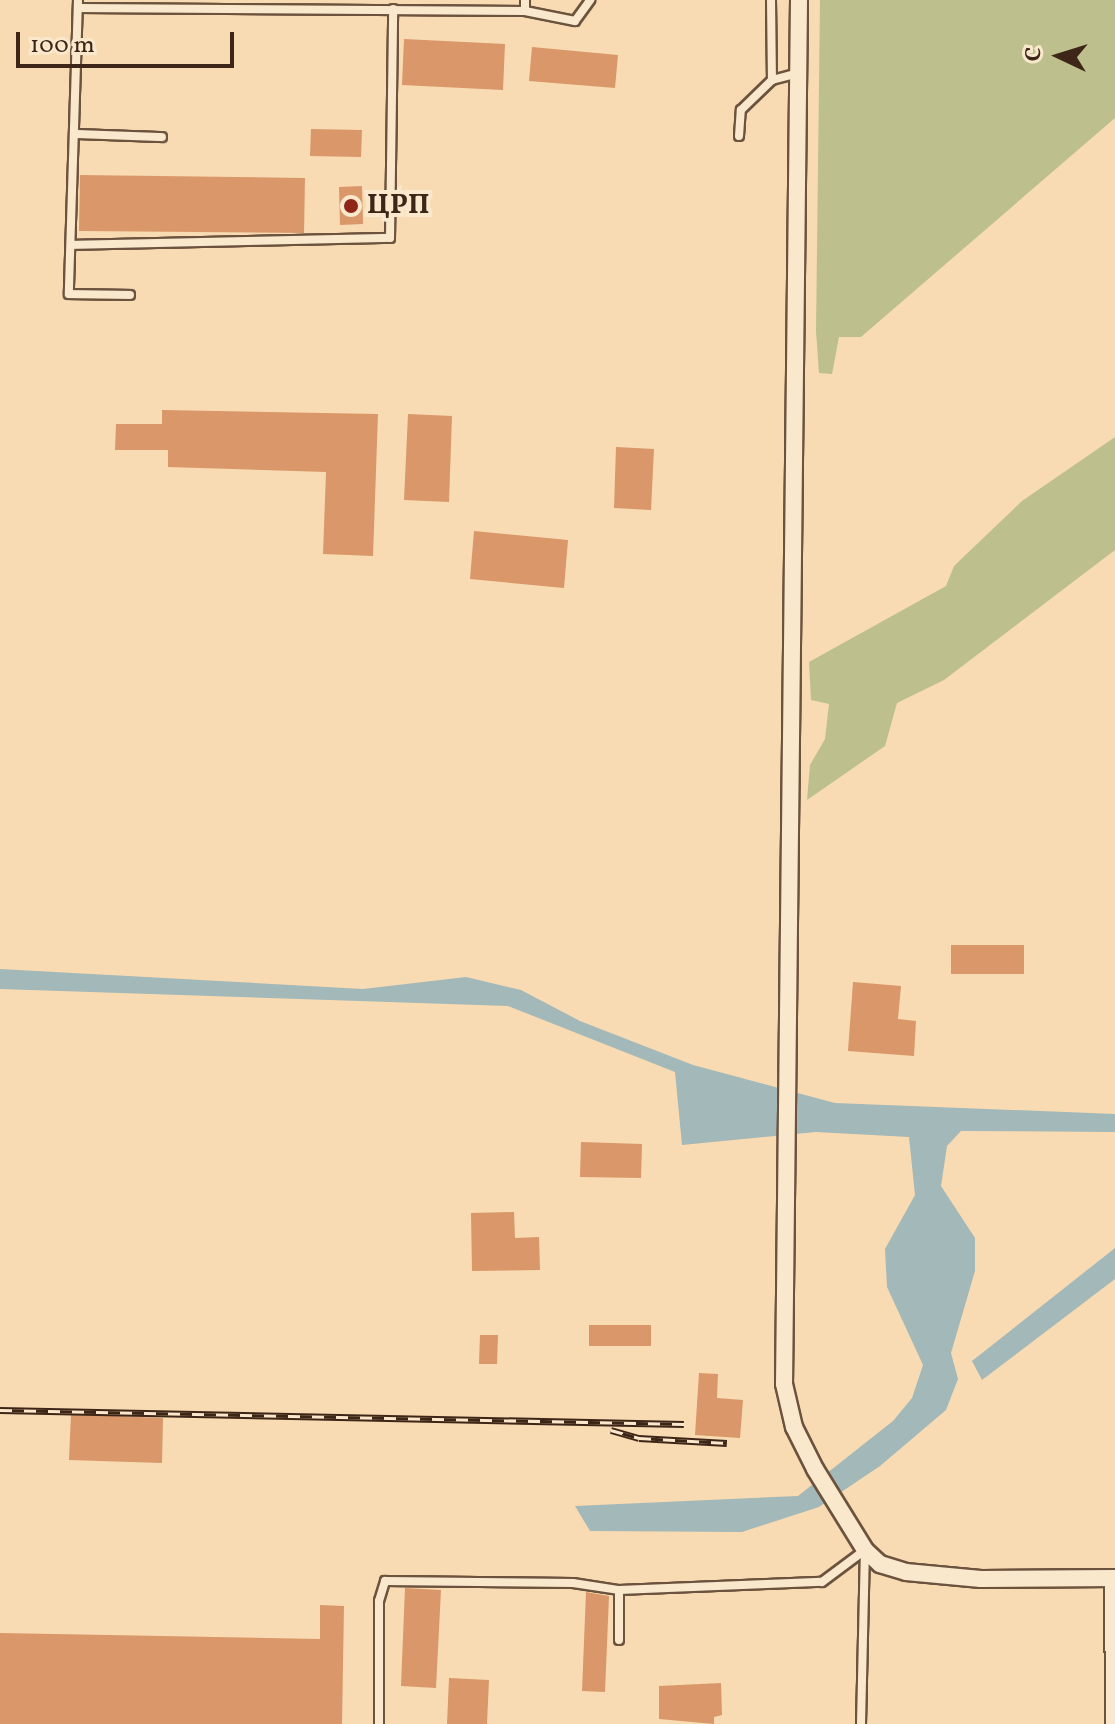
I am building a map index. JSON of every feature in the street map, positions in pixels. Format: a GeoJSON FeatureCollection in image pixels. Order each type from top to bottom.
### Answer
{"type":"FeatureCollection","features":[{"type":"Feature","properties":{"kind":"street"},"geometry":{"type":"LineString","coordinates":[[799,0],[784,1384],[794,1427],[815,1469],[865,1550],[880,1564],[906,1572],[981,1579],[1114,1578],[1114,1724]]}},
{"type":"Feature","properties":{"kind":"lane"},"geometry":{"type":"LineString","coordinates":[[525,0],[525,11]]}},
{"type":"Feature","properties":{"kind":"lane"},"geometry":{"type":"LineString","coordinates":[[130,295],[69,294],[78,4],[525,11],[575,21],[590,0]]}},
{"type":"Feature","properties":{"kind":"lane"},"geometry":{"type":"LineString","coordinates":[[771,0],[772,80]]}},
{"type":"Feature","properties":{"kind":"lane"},"geometry":{"type":"LineString","coordinates":[[71,245],[390,238],[393,9]]}},
{"type":"Feature","properties":{"kind":"lane"},"geometry":{"type":"LineString","coordinates":[[739,136],[741,110],[772,80],[800,72]]}},
{"type":"Feature","properties":{"kind":"lane"},"geometry":{"type":"LineString","coordinates":[[74,134],[162,137]]}},
{"type":"Feature","properties":{"kind":"lane"},"geometry":{"type":"LineString","coordinates":[[379,1724],[379,1601],[385,1581],[573,1583],[619,1590],[822,1582],[865,1550]]}},
{"type":"Feature","properties":{"kind":"lane"},"geometry":{"type":"LineString","coordinates":[[861,1724],[865,1550]]}},
{"type":"Feature","properties":{"kind":"lane"},"geometry":{"type":"LineString","coordinates":[[619,1590],[619,1640]]}},
{"type":"Feature","properties":{"kind":"green space"},"geometry":{"type":"Polygon","coordinates":[[[820,0],[1115,0],[1115,118],[861,337],[839,337],[832,374],[819,373],[816,331],[820,0]]]}},
{"type":"Feature","properties":{"kind":"green space"},"geometry":{"type":"Polygon","coordinates":[[[1115,437],[1115,550],[944,680],[897,703],[885,746],[807,800],[810,765],[825,739],[829,704],[811,700],[809,662],[946,586],[954,566],[1022,501],[1115,437]]]}},
{"type":"Feature","properties":{"kind":"shaded area"},"geometry":{"type":"Polygon","coordinates":[[[0,969],[363,989],[466,977],[521,990],[580,1021],[693,1065],[835,1103],[1115,1114],[1115,1132],[961,1131],[947,1146],[941,1186],[975,1238],[975,1271],[951,1353],[958,1379],[946,1410],[880,1466],[819,1507],[742,1532],[590,1531],[575,1506],[798,1496],[893,1421],[912,1398],[923,1365],[887,1287],[885,1249],[915,1195],[909,1137],[816,1132],[682,1145],[675,1072],[508,1006],[0,989],[0,969]]]}},
{"type":"Feature","properties":{"kind":"shaded area"},"geometry":{"type":"Polygon","coordinates":[[[1115,1248],[1115,1279],[982,1380],[972,1361],[1115,1248]]]}},
{"type":"Feature","properties":{"kind":"building"},"geometry":{"type":"Polygon","coordinates":[[[404,39],[505,44],[503,90],[402,85],[404,39]]]}},
{"type":"Feature","properties":{"kind":"building"},"geometry":{"type":"Polygon","coordinates":[[[532,47],[618,55],[615,88],[529,81],[532,47]]]}},
{"type":"Feature","properties":{"kind":"building"},"geometry":{"type":"Polygon","coordinates":[[[311,129],[362,130],[361,157],[310,156],[311,129]]]}},
{"type":"Feature","properties":{"kind":"building"},"geometry":{"type":"Polygon","coordinates":[[[80,175],[305,178],[304,233],[79,231],[80,175]]]}},
{"type":"Feature","properties":{"kind":"building","name":"ЦРП"},"geometry":{"type":"Polygon","coordinates":[[[362,186],[363,224],[340,225],[339,187],[362,186]]]}},
{"type":"Feature","properties":{"kind":"building"},"geometry":{"type":"Polygon","coordinates":[[[162,410],[378,414],[373,556],[323,554],[326,472],[168,467],[168,450],[115,450],[116,424],[162,424],[162,410]]]}},
{"type":"Feature","properties":{"kind":"building"},"geometry":{"type":"Polygon","coordinates":[[[408,414],[452,416],[449,502],[404,500],[408,414]]]}},
{"type":"Feature","properties":{"kind":"building"},"geometry":{"type":"Polygon","coordinates":[[[616,447],[654,449],[651,510],[614,508],[616,447]]]}},
{"type":"Feature","properties":{"kind":"building"},"geometry":{"type":"Polygon","coordinates":[[[474,531],[568,540],[564,588],[470,579],[474,531]]]}},
{"type":"Feature","properties":{"kind":"building"},"geometry":{"type":"Polygon","coordinates":[[[951,945],[1024,945],[1024,974],[951,974],[951,945]]]}},
{"type":"Feature","properties":{"kind":"building"},"geometry":{"type":"Polygon","coordinates":[[[853,982],[901,986],[898,1019],[916,1021],[914,1056],[848,1051],[853,982]]]}},
{"type":"Feature","properties":{"kind":"building"},"geometry":{"type":"Polygon","coordinates":[[[581,1142],[642,1144],[641,1178],[580,1177],[581,1142]]]}},
{"type":"Feature","properties":{"kind":"building"},"geometry":{"type":"Polygon","coordinates":[[[514,1212],[515,1238],[539,1237],[540,1270],[472,1271],[471,1213],[514,1212]]]}},
{"type":"Feature","properties":{"kind":"building"},"geometry":{"type":"Polygon","coordinates":[[[589,1325],[651,1325],[651,1346],[589,1346],[589,1325]]]}},
{"type":"Feature","properties":{"kind":"building"},"geometry":{"type":"Polygon","coordinates":[[[480,1335],[498,1335],[497,1364],[479,1364],[480,1335]]]}},
{"type":"Feature","properties":{"kind":"building"},"geometry":{"type":"Polygon","coordinates":[[[699,1373],[718,1374],[717,1398],[743,1400],[740,1438],[695,1435],[699,1373]]]}},
{"type":"Feature","properties":{"kind":"building"},"geometry":{"type":"Polygon","coordinates":[[[71,1414],[163,1418],[162,1463],[69,1460],[71,1414]]]}},
{"type":"Feature","properties":{"kind":"building"},"geometry":{"type":"Polygon","coordinates":[[[405,1588],[441,1590],[436,1688],[401,1686],[405,1588]]]}},
{"type":"Feature","properties":{"kind":"building"},"geometry":{"type":"Polygon","coordinates":[[[586,1592],[609,1596],[605,1692],[582,1691],[586,1592]]]}},
{"type":"Feature","properties":{"kind":"building"},"geometry":{"type":"Polygon","coordinates":[[[320,1605],[344,1606],[342,1724],[0,1724],[0,1633],[320,1639],[320,1605]]]}},
{"type":"Feature","properties":{"kind":"building"},"geometry":{"type":"Polygon","coordinates":[[[449,1678],[489,1680],[487,1724],[447,1724],[449,1678]]]}},
{"type":"Feature","properties":{"kind":"building"},"geometry":{"type":"Polygon","coordinates":[[[721,1683],[722,1715],[714,1717],[714,1724],[659,1719],[659,1686],[721,1683]]]}},
{"type":"Feature","properties":{"kind":"railway"},"geometry":{"type":"LineString","coordinates":[[0,1410],[684,1424]]}},
{"type":"Feature","properties":{"kind":"railway"},"geometry":{"type":"LineString","coordinates":[[611,1430],[639,1438],[727,1443]]}},
{"type":"Feature","properties":{"kind":"place","name":"ЦРП"},"geometry":{"type":"Point","coordinates":[351,206]}}]}
